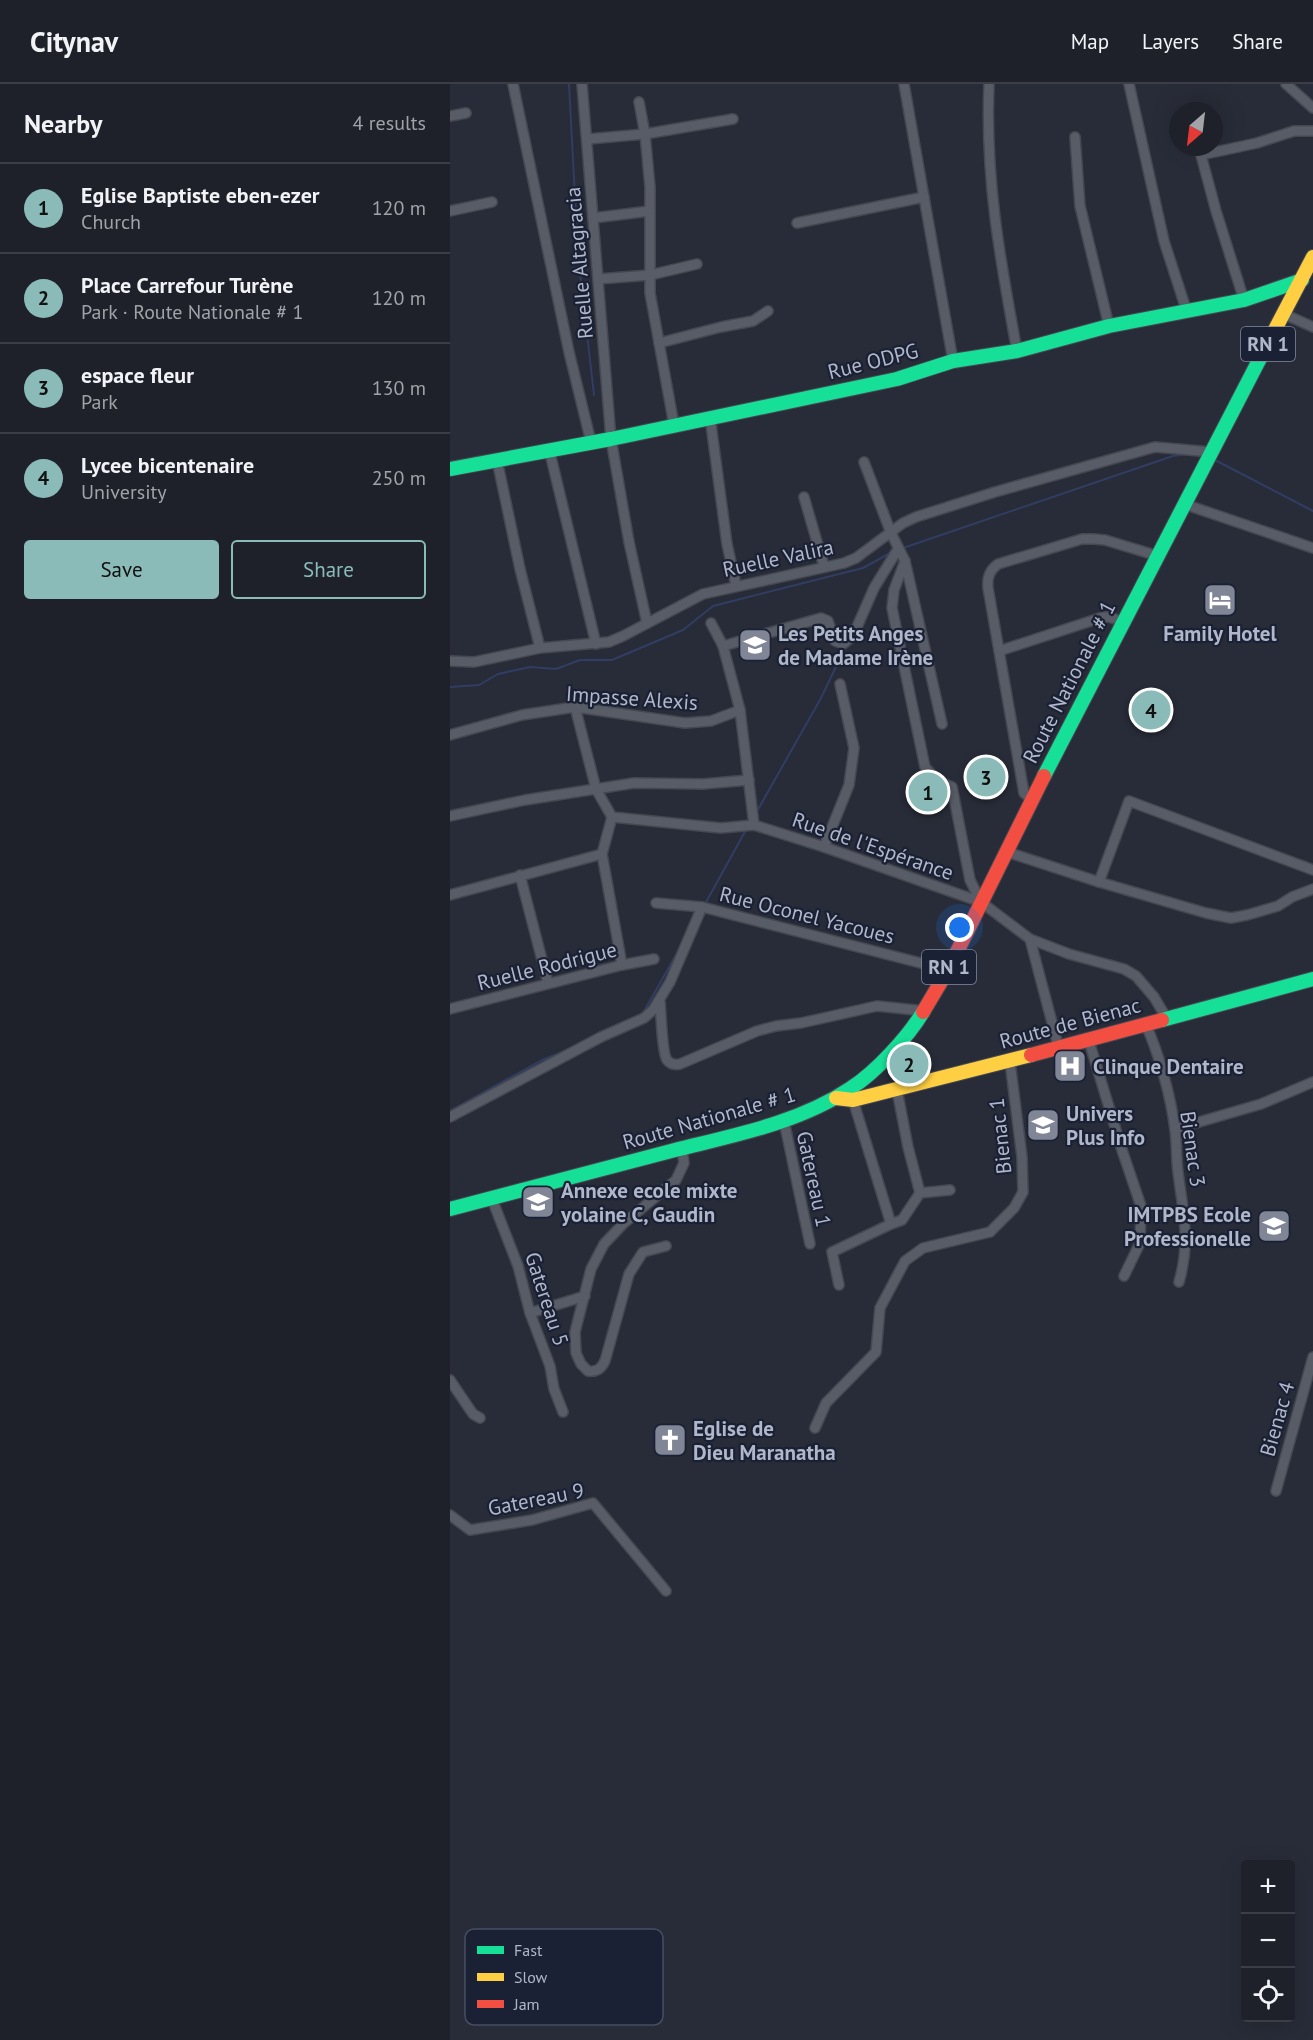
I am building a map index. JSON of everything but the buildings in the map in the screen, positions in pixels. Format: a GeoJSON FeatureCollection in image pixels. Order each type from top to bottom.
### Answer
{"type":"FeatureCollection","features":[{"type":"Feature","properties":{"kind":"main road","name":"Route Nationale # 1"},"geometry":{"type":"LineString","coordinates":[[450,1209],[784,1121],[814,1109],[852,1088],[912,1030],[948,970],[1032,800],[1313,257]]}},
{"type":"Feature","properties":{"kind":"main road","name":"Rue ODPG"},"geometry":{"type":"LineString","coordinates":[[450,470],[549,449],[612,439],[897,379],[952,361],[1017,351],[1109,326],[1244,300],[1302,280]]}},
{"type":"Feature","properties":{"kind":"main road","name":"Route de Bienac"},"geometry":{"type":"LineString","coordinates":[[836,1098],[854,1100],[1010,1062],[1145,1023],[1313,979]]}},
{"type":"Feature","properties":{"kind":"street"},"geometry":{"type":"LineString","coordinates":[[513,84],[569,352],[591,442]]}},
{"type":"Feature","properties":{"kind":"street","name":"Ruelle Altagracia"},"geometry":{"type":"LineString","coordinates":[[582,84],[612,439],[629,542],[647,623]]}},
{"type":"Feature","properties":{"kind":"street"},"geometry":{"type":"LineString","coordinates":[[904,84],[952,361]]}},
{"type":"Feature","properties":{"kind":"street"},"geometry":{"type":"LineString","coordinates":[[989,84],[989,165],[995,227],[1017,351]]}},
{"type":"Feature","properties":{"kind":"street"},"geometry":{"type":"LineString","coordinates":[[1129,84],[1164,241],[1187,312]]}},
{"type":"Feature","properties":{"kind":"street"},"geometry":{"type":"LineString","coordinates":[[1287,84],[1294,93],[1313,108]]}},
{"type":"Feature","properties":{"kind":"street"},"geometry":{"type":"LineString","coordinates":[[639,102],[645,134],[650,187],[650,292],[674,425]]}},
{"type":"Feature","properties":{"kind":"street"},"geometry":{"type":"LineString","coordinates":[[450,116],[466,113]]}},
{"type":"Feature","properties":{"kind":"street"},"geometry":{"type":"LineString","coordinates":[[588,139],[645,134],[733,119]]}},
{"type":"Feature","properties":{"kind":"street"},"geometry":{"type":"LineString","coordinates":[[1244,300],[1201,155],[1257,143],[1294,131],[1313,131]]}},
{"type":"Feature","properties":{"kind":"street"},"geometry":{"type":"LineString","coordinates":[[1075,137],[1080,207],[1109,326]]}},
{"type":"Feature","properties":{"kind":"street"},"geometry":{"type":"LineString","coordinates":[[797,223],[924,197]]}},
{"type":"Feature","properties":{"kind":"street"},"geometry":{"type":"LineString","coordinates":[[450,211],[492,202]]}},
{"type":"Feature","properties":{"kind":"street"},"geometry":{"type":"LineString","coordinates":[[593,218],[650,211]]}},
{"type":"Feature","properties":{"kind":"street"},"geometry":{"type":"LineString","coordinates":[[598,279],[650,275],[697,264]]}},
{"type":"Feature","properties":{"kind":"street"},"geometry":{"type":"LineString","coordinates":[[659,343],[753,321],[768,311]]}},
{"type":"Feature","properties":{"kind":"street"},"geometry":{"type":"LineString","coordinates":[[1284,314],[1313,327]]}},
{"type":"Feature","properties":{"kind":"street"},"geometry":{"type":"LineString","coordinates":[[710,417],[727,544],[736,585]]}},
{"type":"Feature","properties":{"kind":"street","name":"Ruelle Valira"},"geometry":{"type":"LineString","coordinates":[[450,661],[474,662],[540,648],[609,642],[703,594],[844,563],[856,558],[903,523],[995,492],[1155,447],[1212,452]]}},
{"type":"Feature","properties":{"kind":"street"},"geometry":{"type":"LineString","coordinates":[[549,449],[596,644]]}},
{"type":"Feature","properties":{"kind":"street"},"geometry":{"type":"LineString","coordinates":[[497,460],[520,569],[540,648]]}},
{"type":"Feature","properties":{"kind":"street"},"geometry":{"type":"LineString","coordinates":[[864,462],[891,533],[905,561],[942,724]]}},
{"type":"Feature","properties":{"kind":"street"},"geometry":{"type":"LineString","coordinates":[[804,497],[824,566]]}},
{"type":"Feature","properties":{"kind":"street"},"geometry":{"type":"LineString","coordinates":[[1185,504],[1313,548]]}},
{"type":"Feature","properties":{"kind":"street"},"geometry":{"type":"LineString","coordinates":[[1032,800],[1024,793],[999,651],[988,582],[992,569],[998,564],[1082,539],[1104,540],[1158,556]]}},
{"type":"Feature","properties":{"kind":"street"},"geometry":{"type":"LineString","coordinates":[[723,646],[821,618],[828,621],[835,641],[847,643],[853,636],[874,588],[898,549]]}},
{"type":"Feature","properties":{"kind":"street"},"geometry":{"type":"LineString","coordinates":[[905,561],[894,590],[892,608],[925,767],[938,781],[952,787],[970,880],[981,902],[1030,939],[1069,954],[1124,969],[1136,976],[1154,997],[1167,1019]]}},
{"type":"Feature","properties":{"kind":"street"},"geometry":{"type":"LineString","coordinates":[[999,651],[1103,617],[1124,622]]}},
{"type":"Feature","properties":{"kind":"street"},"geometry":{"type":"LineString","coordinates":[[612,818],[721,828],[754,825],[740,710],[723,646],[711,623]]}},
{"type":"Feature","properties":{"kind":"street"},"geometry":{"type":"LineString","coordinates":[[824,847],[849,784],[854,748],[840,684]]}},
{"type":"Feature","properties":{"kind":"street"},"geometry":{"type":"LineString","coordinates":[[575,707],[596,789],[612,818],[602,854],[622,965]]}},
{"type":"Feature","properties":{"kind":"street","name":"Impasse Alexis"},"geometry":{"type":"LineString","coordinates":[[450,735],[522,715],[575,707],[686,723],[711,721],[740,710]]}},
{"type":"Feature","properties":{"kind":"street"},"geometry":{"type":"LineString","coordinates":[[450,816],[525,800],[633,783],[703,784],[749,780]]}},
{"type":"Feature","properties":{"kind":"street"},"geometry":{"type":"LineString","coordinates":[[1099,882],[1129,801],[1313,870]]}},
{"type":"Feature","properties":{"kind":"street","name":"Rue de l'Espérance"},"geometry":{"type":"LineString","coordinates":[[754,825],[981,902]]}},
{"type":"Feature","properties":{"kind":"street"},"geometry":{"type":"LineString","coordinates":[[1007,852],[1099,882],[1231,918],[1270,909],[1313,889]]}},
{"type":"Feature","properties":{"kind":"street"},"geometry":{"type":"LineString","coordinates":[[450,895],[602,854]]}},
{"type":"Feature","properties":{"kind":"street"},"geometry":{"type":"LineString","coordinates":[[520,875],[548,983]]}},
{"type":"Feature","properties":{"kind":"street","name":"Rue Oconel Yacoues"},"geometry":{"type":"LineString","coordinates":[[656,903],[702,907],[948,970]]}},
{"type":"Feature","properties":{"kind":"street"},"geometry":{"type":"LineString","coordinates":[[450,1117],[601,1037],[644,1018],[660,1002],[702,907]]}},
{"type":"Feature","properties":{"kind":"street"},"geometry":{"type":"LineString","coordinates":[[1030,939],[1059,1049]]}},
{"type":"Feature","properties":{"kind":"street","name":"Ruelle Rodrigue"},"geometry":{"type":"LineString","coordinates":[[450,1009],[548,983],[654,959]]}},
{"type":"Feature","properties":{"kind":"street"},"geometry":{"type":"LineString","coordinates":[[660,1002],[664,1054],[674,1065],[757,1031],[776,1026],[801,1023],[877,1006],[925,1011]]}},
{"type":"Feature","properties":{"kind":"street","name":"Bienac 3"},"geometry":{"type":"LineString","coordinates":[[1145,1023],[1155,1046],[1175,1130],[1186,1226],[1184,1263],[1179,1282]]}},
{"type":"Feature","properties":{"kind":"street"},"geometry":{"type":"LineString","coordinates":[[1089,1041],[1141,1206],[1140,1243],[1124,1276]]}},
{"type":"Feature","properties":{"kind":"street","name":"Bienac 1"},"geometry":{"type":"LineString","coordinates":[[814,1428],[826,1403],[876,1352],[880,1308],[906,1261],[923,1248],[990,1232],[1014,1208],[1023,1192],[1022,1157],[1010,1062]]}},
{"type":"Feature","properties":{"kind":"street"},"geometry":{"type":"LineString","coordinates":[[1175,1130],[1261,1104],[1313,1082]]}},
{"type":"Feature","properties":{"kind":"street"},"geometry":{"type":"LineString","coordinates":[[839,1285],[832,1252],[902,1220],[920,1193],[897,1090]]}},
{"type":"Feature","properties":{"kind":"street"},"geometry":{"type":"LineString","coordinates":[[854,1100],[891,1224]]}},
{"type":"Feature","properties":{"kind":"street","name":"Gatereau 1"},"geometry":{"type":"LineString","coordinates":[[784,1121],[810,1244]]}},
{"type":"Feature","properties":{"kind":"street"},"geometry":{"type":"LineString","coordinates":[[666,1246],[644,1252],[629,1274],[605,1361],[602,1368],[588,1371],[581,1364],[576,1353],[575,1332],[591,1269],[604,1244],[623,1224],[676,1180],[684,1163],[682,1149]]}},
{"type":"Feature","properties":{"kind":"street"},"geometry":{"type":"LineString","coordinates":[[920,1193],[950,1190]]}},
{"type":"Feature","properties":{"kind":"street","name":"Gatereau 5"},"geometry":{"type":"LineString","coordinates":[[492,1198],[518,1266],[530,1313],[550,1366],[554,1389],[563,1412]]}},
{"type":"Feature","properties":{"kind":"street"},"geometry":{"type":"LineString","coordinates":[[530,1313],[585,1296]]}},
{"type":"Feature","properties":{"kind":"street","name":"Bienac 4"},"geometry":{"type":"LineString","coordinates":[[1276,1491],[1313,1357]]}},
{"type":"Feature","properties":{"kind":"street"},"geometry":{"type":"LineString","coordinates":[[450,1380],[473,1414],[480,1418]]}},
{"type":"Feature","properties":{"kind":"street","name":"Gatereau 9"},"geometry":{"type":"LineString","coordinates":[[450,1515],[470,1530],[532,1520],[593,1503],[666,1591]]}},
{"type":"Feature","properties":{"kind":"waterway"},"geometry":{"type":"LineString","coordinates":[[569,84],[578,254],[594,395]]}},
{"type":"Feature","properties":{"kind":"waterway"},"geometry":{"type":"LineString","coordinates":[[903,548],[1173,456],[1188,454]]}},
{"type":"Feature","properties":{"kind":"waterway"},"geometry":{"type":"LineString","coordinates":[[1213,459],[1313,511]]}},
{"type":"Feature","properties":{"kind":"waterway"},"geometry":{"type":"LineString","coordinates":[[450,687],[479,685],[498,674],[530,667],[556,669],[580,660],[612,660],[683,630],[713,606],[863,568],[892,552]]}},
{"type":"Feature","properties":{"kind":"waterway"},"geometry":{"type":"LineString","coordinates":[[756,813],[821,698],[846,646]]}},
{"type":"Feature","properties":{"kind":"waterway"},"geometry":{"type":"LineString","coordinates":[[705,904],[747,828]]}},
{"type":"Feature","properties":{"kind":"waterway"},"geometry":{"type":"LineString","coordinates":[[634,1018],[643,1013],[681,946]]}},
{"type":"Feature","properties":{"kind":"waterway"},"geometry":{"type":"LineString","coordinates":[[450,1111],[542,1060],[570,1049]]}},
{"type":"Feature","properties":{"kind":"traffic: fast"},"geometry":{"type":"LineString","coordinates":[[450,469],[611,439],[897,379],[953,361],[1017,351],[1109,326],[1244,300],[1302,280]]}},
{"type":"Feature","properties":{"kind":"traffic: fast"},"geometry":{"type":"LineString","coordinates":[[1044,776],[1269,341]]}},
{"type":"Feature","properties":{"kind":"traffic: fast"},"geometry":{"type":"LineString","coordinates":[[1162,1020],[1313,979]]}},
{"type":"Feature","properties":{"kind":"traffic: fast"},"geometry":{"type":"LineString","coordinates":[[450,1209],[743,1133],[810,1110],[851,1088],[871,1073],[900,1043],[923,1012]]}},
{"type":"Feature","properties":{"kind":"traffic: slow"},"geometry":{"type":"LineString","coordinates":[[1269,341],[1313,257]]}},
{"type":"Feature","properties":{"kind":"traffic: slow"},"geometry":{"type":"LineString","coordinates":[[836,1098],[853,1100],[1031,1055]]}},
{"type":"Feature","properties":{"kind":"traffic: jam"},"geometry":{"type":"LineString","coordinates":[[923,1012],[948,970],[1044,776]]}},
{"type":"Feature","properties":{"kind":"traffic: jam"},"geometry":{"type":"LineString","coordinates":[[1031,1055],[1162,1020]]}},
{"type":"Feature","properties":{"kind":"place","name":"Family Hotel"},"geometry":{"type":"Point","coordinates":[1220,600]}},
{"type":"Feature","properties":{"kind":"place","name":"Les Petits Anges de Madame Irène"},"geometry":{"type":"Point","coordinates":[755,645]}},
{"type":"Feature","properties":{"kind":"place","name":"Lycee bicentenaire"},"geometry":{"type":"Point","coordinates":[1151,710]}},
{"type":"Feature","properties":{"kind":"place","name":"espace fleur"},"geometry":{"type":"Point","coordinates":[986,777]}},
{"type":"Feature","properties":{"kind":"place","name":"Eglise Baptiste eben-ezer"},"geometry":{"type":"Point","coordinates":[928,792]}},
{"type":"Feature","properties":{"kind":"place","name":"Place Carrefour Turène"},"geometry":{"type":"Point","coordinates":[909,1064]}},
{"type":"Feature","properties":{"kind":"place","name":"Clinque Dentaire"},"geometry":{"type":"Point","coordinates":[1070,1066]}},
{"type":"Feature","properties":{"kind":"place","name":"Univers Plus Info"},"geometry":{"type":"Point","coordinates":[1043,1125]}},
{"type":"Feature","properties":{"kind":"place","name":"Annexe ecole mixte yolaine C, Gaudin"},"geometry":{"type":"Point","coordinates":[538,1202]}},
{"type":"Feature","properties":{"kind":"place","name":"IMTPBS Ecole Professionelle"},"geometry":{"type":"Point","coordinates":[1274,1226]}},
{"type":"Feature","properties":{"kind":"place","name":"Eglise de Dieu Maranatha"},"geometry":{"type":"Point","coordinates":[670,1440]}}]}
